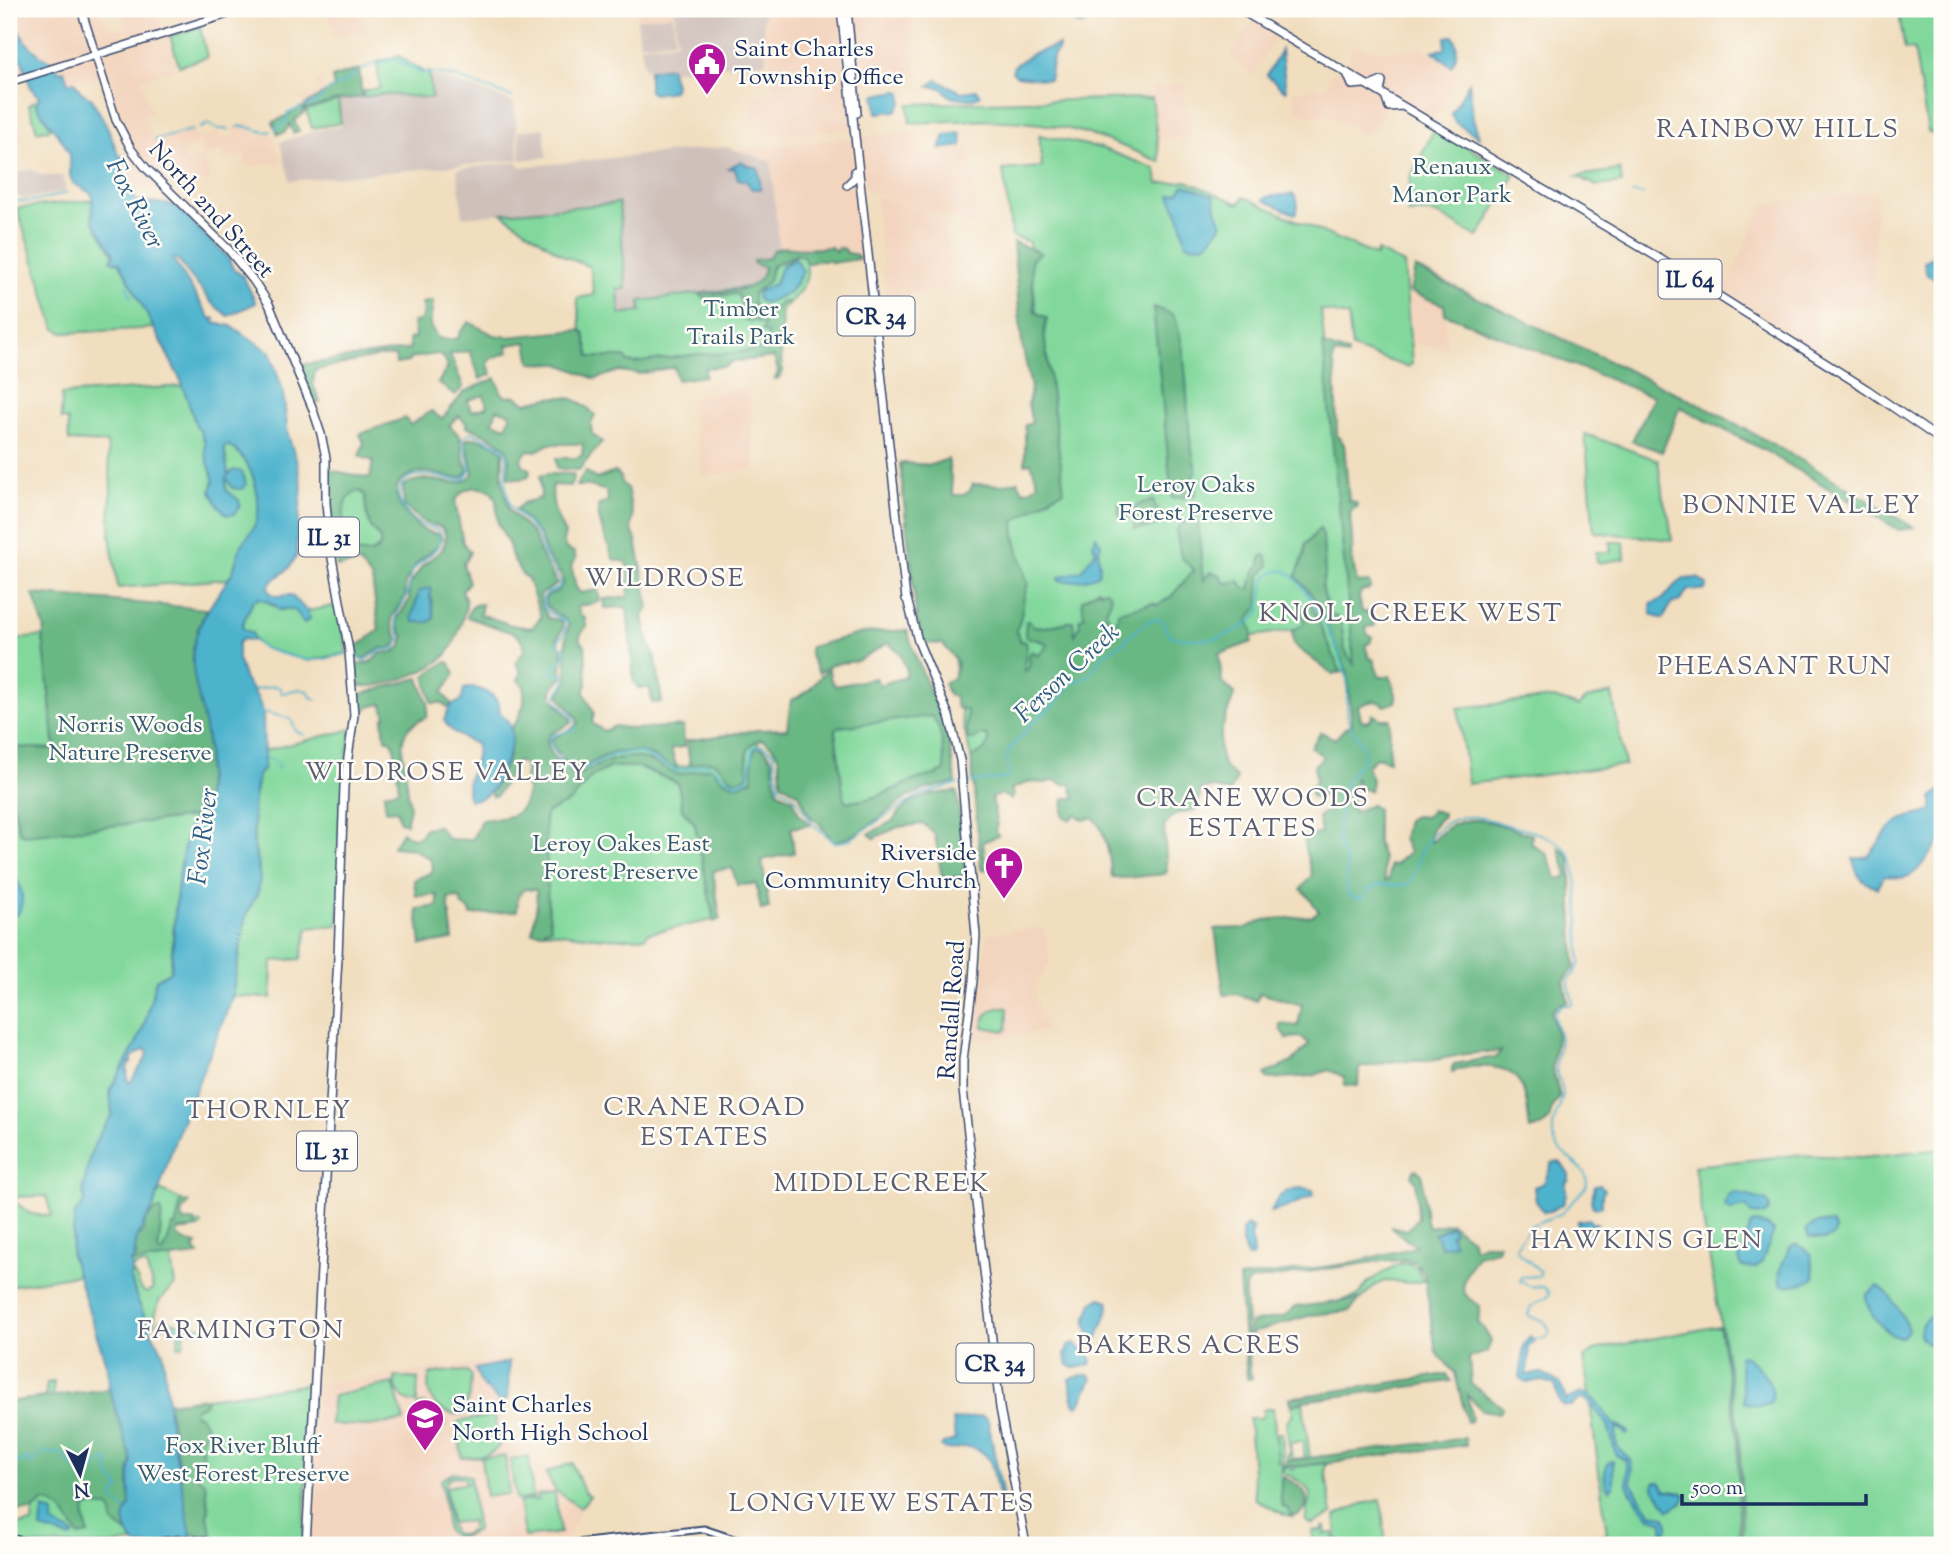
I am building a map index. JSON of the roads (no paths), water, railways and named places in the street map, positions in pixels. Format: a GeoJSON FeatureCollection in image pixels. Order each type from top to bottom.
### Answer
{"type":"FeatureCollection","features":[{"type":"Feature","properties":{"kind":"main road","name":"IL 31"},"geometry":{"type":"LineString","coordinates":[[81,9],[95,54]]}},
{"type":"Feature","properties":{"kind":"main road"},"geometry":{"type":"LineString","coordinates":[[9,82],[244,9]]}},
{"type":"Feature","properties":{"kind":"main road","name":"CR 34"},"geometry":{"type":"LineString","coordinates":[[841,9],[868,243]]}},
{"type":"Feature","properties":{"kind":"main road","name":"CR 34"},"geometry":{"type":"LineString","coordinates":[[847,9],[868,243]]}},
{"type":"Feature","properties":{"kind":"main road","name":"IL 64"},"geometry":{"type":"LineString","coordinates":[[1239,9],[1346,72],[1352,85],[1368,85],[1382,81],[1383,93],[1389,107],[1403,106],[1739,308],[1868,390],[1942,441]]}},
{"type":"Feature","properties":{"kind":"main road","name":"North 2nd Street"},"geometry":{"type":"LineString","coordinates":[[95,54],[116,120],[131,149],[149,171],[228,249],[269,304],[312,407],[324,444],[330,547],[349,655],[354,715],[344,786],[338,957],[306,1545]]}},
{"type":"Feature","properties":{"kind":"main road"},"geometry":{"type":"LineString","coordinates":[[847,185],[855,177],[856,146]]}},
{"type":"Feature","properties":{"kind":"main road","name":"CR 34"},"geometry":{"type":"LineString","coordinates":[[867,222],[870,200]]}},
{"type":"Feature","properties":{"kind":"main road","name":"Randall Road"},"geometry":{"type":"LineString","coordinates":[[868,243],[912,635],[946,716],[959,769],[976,935],[963,1060],[963,1090],[1000,1408],[1026,1545]]}},
{"type":"Feature","properties":{"kind":"main road"},"geometry":{"type":"LineString","coordinates":[[558,1545],[704,1529],[752,1545]]}},
{"type":"Feature","properties":{"kind":"main road"},"geometry":{"type":"LineString","coordinates":[[9,1538],[43,1545]]}},
{"type":"Feature","properties":{"kind":"main road"},"geometry":{"type":"LineString","coordinates":[[134,1545],[185,1538],[200,1539],[217,1545]]}},
{"type":"Feature","properties":{"kind":"water","name":"Fox River"},"geometry":{"type":"Polygon","coordinates":[[[9,10],[18,30],[29,45],[45,58],[55,62],[58,71],[64,70],[68,83],[74,81],[81,92],[91,98],[107,126],[119,156],[127,156],[119,163],[136,201],[174,205],[228,257],[233,269],[243,276],[256,303],[228,316],[211,302],[177,259],[173,259],[210,318],[216,319],[213,320],[214,323],[231,326],[270,352],[283,391],[288,435],[302,487],[297,555],[289,568],[270,583],[268,588],[270,593],[277,596],[291,595],[307,611],[310,619],[303,623],[294,610],[279,610],[274,604],[260,598],[253,601],[242,625],[243,629],[252,633],[254,641],[243,639],[238,643],[238,659],[245,680],[257,697],[263,712],[264,764],[258,775],[253,805],[254,846],[260,878],[258,892],[246,915],[231,1001],[174,1143],[154,1206],[137,1236],[134,1258],[130,1263],[133,1268],[130,1276],[136,1296],[150,1330],[163,1352],[170,1424],[193,1545],[136,1545],[127,1531],[124,1521],[130,1506],[129,1473],[132,1461],[109,1389],[108,1370],[71,1255],[75,1214],[85,1201],[83,1188],[91,1153],[112,1115],[110,1090],[145,1023],[156,980],[171,971],[176,899],[184,846],[189,829],[205,801],[207,788],[208,746],[194,671],[194,644],[204,616],[233,572],[241,546],[256,523],[257,494],[247,465],[235,450],[227,445],[224,447],[228,475],[234,470],[242,472],[246,484],[242,489],[232,488],[226,477],[226,490],[239,500],[240,506],[234,514],[227,515],[217,504],[211,491],[214,480],[205,453],[205,443],[181,381],[119,262],[111,261],[114,254],[93,221],[92,194],[73,183],[70,176],[70,155],[38,108],[36,103],[39,97],[31,88],[22,61],[9,47],[9,10]],[[145,1049],[132,1057],[127,1069],[128,1083],[131,1082],[148,1052],[145,1049]]]}},
{"type":"Feature","properties":{"kind":"water"},"geometry":{"type":"Polygon","coordinates":[[[1056,10],[1087,12],[1087,23],[1080,25],[1056,15],[1056,10]]]}},
{"type":"Feature","properties":{"kind":"water"},"geometry":{"type":"Polygon","coordinates":[[[1453,36],[1456,51],[1451,66],[1433,51],[1445,49],[1446,37],[1453,36]]]}},
{"type":"Feature","properties":{"kind":"water"},"geometry":{"type":"Polygon","coordinates":[[[1059,45],[1053,57],[1049,80],[1017,76],[1012,72],[1014,66],[1032,54],[1059,45]]]}},
{"type":"Feature","properties":{"kind":"water"},"geometry":{"type":"Polygon","coordinates":[[[1281,50],[1286,91],[1267,75],[1281,50]]]}},
{"type":"Feature","properties":{"kind":"water"},"geometry":{"type":"Polygon","coordinates":[[[670,67],[675,85],[673,91],[653,94],[649,91],[649,70],[670,67]]]}},
{"type":"Feature","properties":{"kind":"water"},"geometry":{"type":"Polygon","coordinates":[[[937,80],[961,92],[977,90],[980,96],[971,99],[951,97],[942,88],[929,86],[937,80]]]}},
{"type":"Feature","properties":{"kind":"water"},"geometry":{"type":"Polygon","coordinates":[[[1469,83],[1473,118],[1479,137],[1456,123],[1451,114],[1469,83]]]}},
{"type":"Feature","properties":{"kind":"water"},"geometry":{"type":"Polygon","coordinates":[[[898,91],[902,93],[902,103],[896,111],[877,113],[875,95],[898,91]]]}},
{"type":"Feature","properties":{"kind":"water"},"geometry":{"type":"Polygon","coordinates":[[[961,133],[962,146],[940,149],[945,135],[961,133]]]}},
{"type":"Feature","properties":{"kind":"water"},"geometry":{"type":"Polygon","coordinates":[[[742,161],[758,168],[761,189],[752,189],[746,181],[738,179],[735,169],[728,168],[742,161]]]}},
{"type":"Feature","properties":{"kind":"water"},"geometry":{"type":"Polygon","coordinates":[[[1186,185],[1214,196],[1222,224],[1212,239],[1204,245],[1186,244],[1180,218],[1170,195],[1179,192],[1186,185]]]}},
{"type":"Feature","properties":{"kind":"water"},"geometry":{"type":"Polygon","coordinates":[[[1293,194],[1298,205],[1294,214],[1263,200],[1266,197],[1293,194]]]}},
{"type":"Feature","properties":{"kind":"water"},"geometry":{"type":"Polygon","coordinates":[[[1934,256],[1940,260],[1942,272],[1937,279],[1927,275],[1924,262],[1934,256]]]}},
{"type":"Feature","properties":{"kind":"water"},"geometry":{"type":"Polygon","coordinates":[[[795,259],[803,271],[790,292],[766,303],[760,302],[758,292],[776,283],[781,267],[795,259]]]}},
{"type":"Feature","properties":{"kind":"water"},"geometry":{"type":"Polygon","coordinates":[[[1096,536],[1101,544],[1098,553],[1099,574],[1079,580],[1059,580],[1059,577],[1081,571],[1096,551],[1093,545],[1096,536]]]}},
{"type":"Feature","properties":{"kind":"water"},"geometry":{"type":"Polygon","coordinates":[[[1698,578],[1707,585],[1705,590],[1688,590],[1680,601],[1672,603],[1663,619],[1652,615],[1651,604],[1663,599],[1684,579],[1698,578]]]}},
{"type":"Feature","properties":{"kind":"water"},"geometry":{"type":"Polygon","coordinates":[[[430,588],[434,618],[429,622],[414,622],[412,618],[419,591],[430,588]]]}},
{"type":"Feature","properties":{"kind":"water"},"geometry":{"type":"Polygon","coordinates":[[[472,687],[495,698],[512,735],[508,755],[493,788],[483,797],[469,800],[467,785],[477,751],[476,744],[454,733],[444,720],[450,706],[461,701],[464,689],[472,687]]]}},
{"type":"Feature","properties":{"kind":"water"},"geometry":{"type":"Polygon","coordinates":[[[1942,789],[1942,839],[1921,866],[1906,877],[1883,877],[1877,888],[1863,880],[1853,859],[1868,856],[1899,821],[1932,810],[1932,798],[1942,789]]]}},
{"type":"Feature","properties":{"kind":"water"},"geometry":{"type":"Polygon","coordinates":[[[11,874],[18,883],[22,898],[18,914],[9,918],[9,898],[13,895],[11,874]]]}},
{"type":"Feature","properties":{"kind":"water"},"geometry":{"type":"Polygon","coordinates":[[[1560,1162],[1569,1173],[1566,1195],[1563,1204],[1544,1212],[1536,1201],[1534,1187],[1544,1183],[1552,1163],[1560,1162]]]}},
{"type":"Feature","properties":{"kind":"water"},"geometry":{"type":"Polygon","coordinates":[[[1600,1185],[1605,1190],[1602,1205],[1597,1208],[1593,1207],[1591,1201],[1595,1186],[1600,1185]]]}},
{"type":"Feature","properties":{"kind":"water"},"geometry":{"type":"Polygon","coordinates":[[[1304,1188],[1313,1190],[1314,1195],[1271,1212],[1276,1201],[1286,1191],[1304,1188]]]}},
{"type":"Feature","properties":{"kind":"water"},"geometry":{"type":"Polygon","coordinates":[[[1734,1192],[1767,1201],[1770,1207],[1765,1215],[1751,1214],[1746,1207],[1731,1210],[1726,1208],[1729,1195],[1734,1192]]]}},
{"type":"Feature","properties":{"kind":"water"},"geometry":{"type":"Polygon","coordinates":[[[1589,1219],[1591,1223],[1597,1223],[1596,1225],[1589,1227],[1581,1241],[1576,1242],[1577,1221],[1589,1219]]]}},
{"type":"Feature","properties":{"kind":"water"},"geometry":{"type":"Polygon","coordinates":[[[1820,1222],[1832,1224],[1836,1230],[1833,1236],[1824,1240],[1809,1237],[1806,1229],[1820,1222]]]}},
{"type":"Feature","properties":{"kind":"water"},"geometry":{"type":"Polygon","coordinates":[[[1751,1224],[1768,1226],[1774,1231],[1762,1262],[1755,1268],[1742,1267],[1739,1259],[1751,1224]]]}},
{"type":"Feature","properties":{"kind":"water"},"geometry":{"type":"Polygon","coordinates":[[[1247,1225],[1253,1229],[1253,1255],[1250,1258],[1247,1257],[1242,1243],[1242,1231],[1247,1225]]]}},
{"type":"Feature","properties":{"kind":"water"},"geometry":{"type":"Polygon","coordinates":[[[1451,1226],[1454,1231],[1450,1235],[1454,1244],[1441,1247],[1435,1234],[1451,1226]]]}},
{"type":"Feature","properties":{"kind":"water"},"geometry":{"type":"Polygon","coordinates":[[[1796,1244],[1811,1253],[1814,1278],[1798,1284],[1781,1285],[1782,1265],[1791,1246],[1796,1244]]]}},
{"type":"Feature","properties":{"kind":"water"},"geometry":{"type":"Polygon","coordinates":[[[1878,1286],[1892,1299],[1904,1318],[1908,1330],[1903,1337],[1890,1334],[1873,1316],[1866,1295],[1878,1286]]]}},
{"type":"Feature","properties":{"kind":"water"},"geometry":{"type":"Polygon","coordinates":[[[1101,1298],[1108,1301],[1109,1307],[1097,1340],[1088,1332],[1086,1319],[1092,1303],[1101,1298]]]}},
{"type":"Feature","properties":{"kind":"water"},"geometry":{"type":"Polygon","coordinates":[[[1942,1313],[1942,1344],[1927,1344],[1920,1337],[1923,1324],[1933,1315],[1942,1313]]]}},
{"type":"Feature","properties":{"kind":"water"},"geometry":{"type":"Polygon","coordinates":[[[1530,1336],[1534,1341],[1528,1347],[1526,1375],[1542,1373],[1561,1384],[1566,1400],[1581,1393],[1590,1395],[1614,1424],[1628,1431],[1626,1435],[1616,1428],[1616,1441],[1632,1462],[1631,1483],[1651,1513],[1664,1516],[1668,1524],[1657,1545],[1653,1545],[1663,1531],[1663,1522],[1648,1516],[1630,1491],[1627,1484],[1627,1461],[1616,1455],[1608,1425],[1586,1399],[1565,1406],[1560,1402],[1555,1385],[1540,1380],[1527,1383],[1520,1378],[1524,1345],[1530,1336]]]}},
{"type":"Feature","properties":{"kind":"water"},"geometry":{"type":"Polygon","coordinates":[[[1075,1344],[1089,1354],[1092,1361],[1090,1365],[1074,1368],[1068,1365],[1065,1354],[1069,1345],[1075,1344]]]}},
{"type":"Feature","properties":{"kind":"water"},"geometry":{"type":"Polygon","coordinates":[[[1741,1355],[1765,1375],[1772,1390],[1770,1403],[1760,1406],[1744,1402],[1741,1355]]]}},
{"type":"Feature","properties":{"kind":"water"},"geometry":{"type":"Polygon","coordinates":[[[509,1362],[508,1396],[500,1402],[481,1384],[475,1369],[509,1362]]]}},
{"type":"Feature","properties":{"kind":"water"},"geometry":{"type":"Polygon","coordinates":[[[1090,1375],[1092,1379],[1077,1406],[1069,1379],[1090,1375]]]}},
{"type":"Feature","properties":{"kind":"water"},"geometry":{"type":"Polygon","coordinates":[[[982,1416],[988,1420],[1003,1498],[1001,1503],[993,1470],[986,1455],[969,1447],[941,1447],[944,1443],[955,1440],[953,1420],[982,1416]]]}},
{"type":"Feature","properties":{"kind":"water"},"geometry":{"type":"Polygon","coordinates":[[[1613,1461],[1613,1487],[1610,1490],[1607,1488],[1605,1473],[1609,1462],[1613,1461]]]}},
{"type":"Feature","properties":{"kind":"water"},"geometry":{"type":"Polygon","coordinates":[[[1655,1482],[1660,1482],[1665,1490],[1683,1493],[1685,1496],[1682,1502],[1669,1510],[1654,1488],[1655,1482]]]}},
{"type":"Feature","properties":{"kind":"water"},"geometry":{"type":"Polygon","coordinates":[[[43,1509],[53,1513],[53,1523],[74,1535],[71,1538],[41,1529],[43,1509]]]}},
{"type":"Feature","properties":{"kind":"waterway"},"geometry":{"type":"LineString","coordinates":[[362,70],[394,59],[422,73],[458,78],[512,97]]}},
{"type":"Feature","properties":{"kind":"waterway"},"geometry":{"type":"LineString","coordinates":[[306,106],[319,101],[325,93],[358,73]]}},
{"type":"Feature","properties":{"kind":"waterway"},"geometry":{"type":"LineString","coordinates":[[276,129],[288,119],[287,114],[302,107]]}},
{"type":"Feature","properties":{"kind":"waterway"},"geometry":{"type":"LineString","coordinates":[[200,128],[208,124],[217,129],[229,129]]}},
{"type":"Feature","properties":{"kind":"waterway"},"geometry":{"type":"LineString","coordinates":[[238,127],[271,131]]}},
{"type":"Feature","properties":{"kind":"waterway"},"geometry":{"type":"LineString","coordinates":[[154,140],[192,130]]}},
{"type":"Feature","properties":{"kind":"waterway"},"geometry":{"type":"LineString","coordinates":[[9,199],[30,201],[66,193]]}},
{"type":"Feature","properties":{"kind":"waterway"},"geometry":{"type":"LineString","coordinates":[[1632,194],[1643,194]]}},
{"type":"Feature","properties":{"kind":"waterway"},"geometry":{"type":"LineString","coordinates":[[126,284],[132,298]]}},
{"type":"Feature","properties":{"kind":"waterway","name":"Ferson Creek"},"geometry":{"type":"LineString","coordinates":[[353,655],[365,661],[381,650],[395,649],[401,638],[396,616],[405,600],[411,574],[439,544],[440,532],[420,524],[401,505],[399,494],[404,481],[420,475],[465,479],[470,470],[463,438],[471,432],[503,447],[507,458],[505,481],[510,505],[536,533],[544,555],[560,581],[559,588],[547,593],[543,598],[548,612],[567,623],[564,634],[558,641],[565,649],[565,658],[554,665],[552,673],[560,673],[565,677],[556,700],[572,715],[576,726],[551,736],[549,741],[560,761],[572,770],[579,771],[613,755],[640,753],[678,771],[708,764],[725,777],[739,783],[749,778],[753,748],[762,745],[773,752],[779,787],[794,796],[813,824],[835,843],[849,840],[919,795],[958,784]]}},
{"type":"Feature","properties":{"kind":"waterway","name":"Ferson Creek"},"geometry":{"type":"LineString","coordinates":[[964,783],[1007,778],[1009,771],[1006,761],[1009,750],[1035,721],[1057,702],[1071,684],[1089,675],[1103,655],[1149,621],[1162,620],[1168,634],[1174,637],[1204,639],[1221,636],[1238,630],[1257,615],[1265,581],[1271,573],[1284,570],[1292,576],[1312,601],[1343,664],[1347,680],[1349,722],[1364,751],[1363,760],[1346,782],[1339,822],[1339,846],[1347,862],[1346,884],[1349,896],[1362,899],[1370,889],[1378,885],[1407,885],[1413,878],[1422,851],[1430,838],[1442,826],[1457,818],[1488,819],[1546,837],[1561,845],[1572,859],[1577,887],[1580,963],[1569,980],[1573,1002],[1570,1005],[1561,1005],[1554,1013],[1559,1038],[1556,1069],[1563,1093],[1553,1133],[1557,1146],[1580,1168],[1587,1180],[1586,1187],[1562,1213],[1530,1226],[1516,1247],[1518,1252],[1540,1271],[1540,1276],[1521,1277],[1520,1281],[1529,1286],[1544,1287],[1549,1293],[1531,1307],[1528,1314],[1544,1321],[1549,1335],[1532,1339]]}},
{"type":"Feature","properties":{"kind":"waterway","name":"Ferson Creek"},"geometry":{"type":"LineString","coordinates":[[254,641],[269,650],[306,660],[347,654]]}},
{"type":"Feature","properties":{"kind":"waterway"},"geometry":{"type":"LineString","coordinates":[[253,690],[274,686],[281,688],[283,693],[298,689],[308,691],[311,697],[317,700]]}},
{"type":"Feature","properties":{"kind":"waterway"},"geometry":{"type":"LineString","coordinates":[[263,712],[291,719],[296,731],[304,735]]}},
{"type":"Feature","properties":{"kind":"waterway"},"geometry":{"type":"LineString","coordinates":[[262,755],[278,764],[278,769]]}},
{"type":"Feature","properties":{"kind":"waterway"},"geometry":{"type":"LineString","coordinates":[[159,1325],[200,1330]]}},
{"type":"Feature","properties":{"kind":"waterway"},"geometry":{"type":"LineString","coordinates":[[9,1442],[13,1448],[9,1452]]}},
{"type":"Feature","properties":{"kind":"waterway"},"geometry":{"type":"LineString","coordinates":[[9,1461],[13,1459],[22,1463],[27,1457],[33,1464],[43,1451],[61,1454],[72,1467],[85,1460],[94,1471],[108,1459],[109,1475],[120,1488],[113,1499],[126,1510]]}},
{"type":"Feature","properties":{"kind":"place","name":"Saint Charles Township Office"},"geometry":{"type":"Point","coordinates":[707,96]}},
{"type":"Feature","properties":{"kind":"place","name":"Riverside Community Church"},"geometry":{"type":"Point","coordinates":[1004,900]}},
{"type":"Feature","properties":{"kind":"place","name":"Saint Charles North High School"},"geometry":{"type":"Point","coordinates":[425,1452]}},
{"type":"Feature","properties":{"kind":"district","name":"RAINBOW HILLS"},"geometry":{"type":"Point","coordinates":[1778,128]}},
{"type":"Feature","properties":{"kind":"district","name":"BONNIE VALLEY"},"geometry":{"type":"Point","coordinates":[1802,504]}},
{"type":"Feature","properties":{"kind":"district","name":"WILDROSE"},"geometry":{"type":"Point","coordinates":[665,577]}},
{"type":"Feature","properties":{"kind":"district","name":"KNOLL CREEK WEST"},"geometry":{"type":"Point","coordinates":[1411,612]}},
{"type":"Feature","properties":{"kind":"district","name":"PHEASANT RUN"},"geometry":{"type":"Point","coordinates":[1775,665]}},
{"type":"Feature","properties":{"kind":"district","name":"WILDROSE VALLEY"},"geometry":{"type":"Point","coordinates":[447,771]}},
{"type":"Feature","properties":{"kind":"district","name":"CRANE WOODS ESTATES"},"geometry":{"type":"Point","coordinates":[1253,812]}},
{"type":"Feature","properties":{"kind":"district","name":"THORNLEY"},"geometry":{"type":"Point","coordinates":[269,1109]}},
{"type":"Feature","properties":{"kind":"district","name":"CRANE ROAD ESTATES"},"geometry":{"type":"Point","coordinates":[705,1121]}},
{"type":"Feature","properties":{"kind":"district","name":"MIDDLECREEK"},"geometry":{"type":"Point","coordinates":[882,1182]}},
{"type":"Feature","properties":{"kind":"district","name":"HAWKINS GLEN"},"geometry":{"type":"Point","coordinates":[1647,1239]}},
{"type":"Feature","properties":{"kind":"district","name":"FARMINGTON"},"geometry":{"type":"Point","coordinates":[241,1329]}},
{"type":"Feature","properties":{"kind":"district","name":"BAKERS ACRES"},"geometry":{"type":"Point","coordinates":[1189,1344]}},
{"type":"Feature","properties":{"kind":"district","name":"LONGVIEW ESTATES"},"geometry":{"type":"Point","coordinates":[882,1502]}},
{"type":"Feature","properties":{"kind":"park label","name":"Renaux Manor Park"},"geometry":{"type":"Point","coordinates":[1452,180]}},
{"type":"Feature","properties":{"kind":"park label","name":"Timber Trails Park"},"geometry":{"type":"Point","coordinates":[741,322]}},
{"type":"Feature","properties":{"kind":"park label","name":"Leroy Oaks Forest Preserve"},"geometry":{"type":"Point","coordinates":[1196,498]}},
{"type":"Feature","properties":{"kind":"park label","name":"Norris Woods Nature Preserve"},"geometry":{"type":"Point","coordinates":[130,738]}},
{"type":"Feature","properties":{"kind":"park label","name":"Leroy Oakes East Forest Preserve"},"geometry":{"type":"Point","coordinates":[621,857]}},
{"type":"Feature","properties":{"kind":"park label","name":"Fox River Bluff West Forest Preserve"},"geometry":{"type":"Point","coordinates":[243,1459]}}]}
